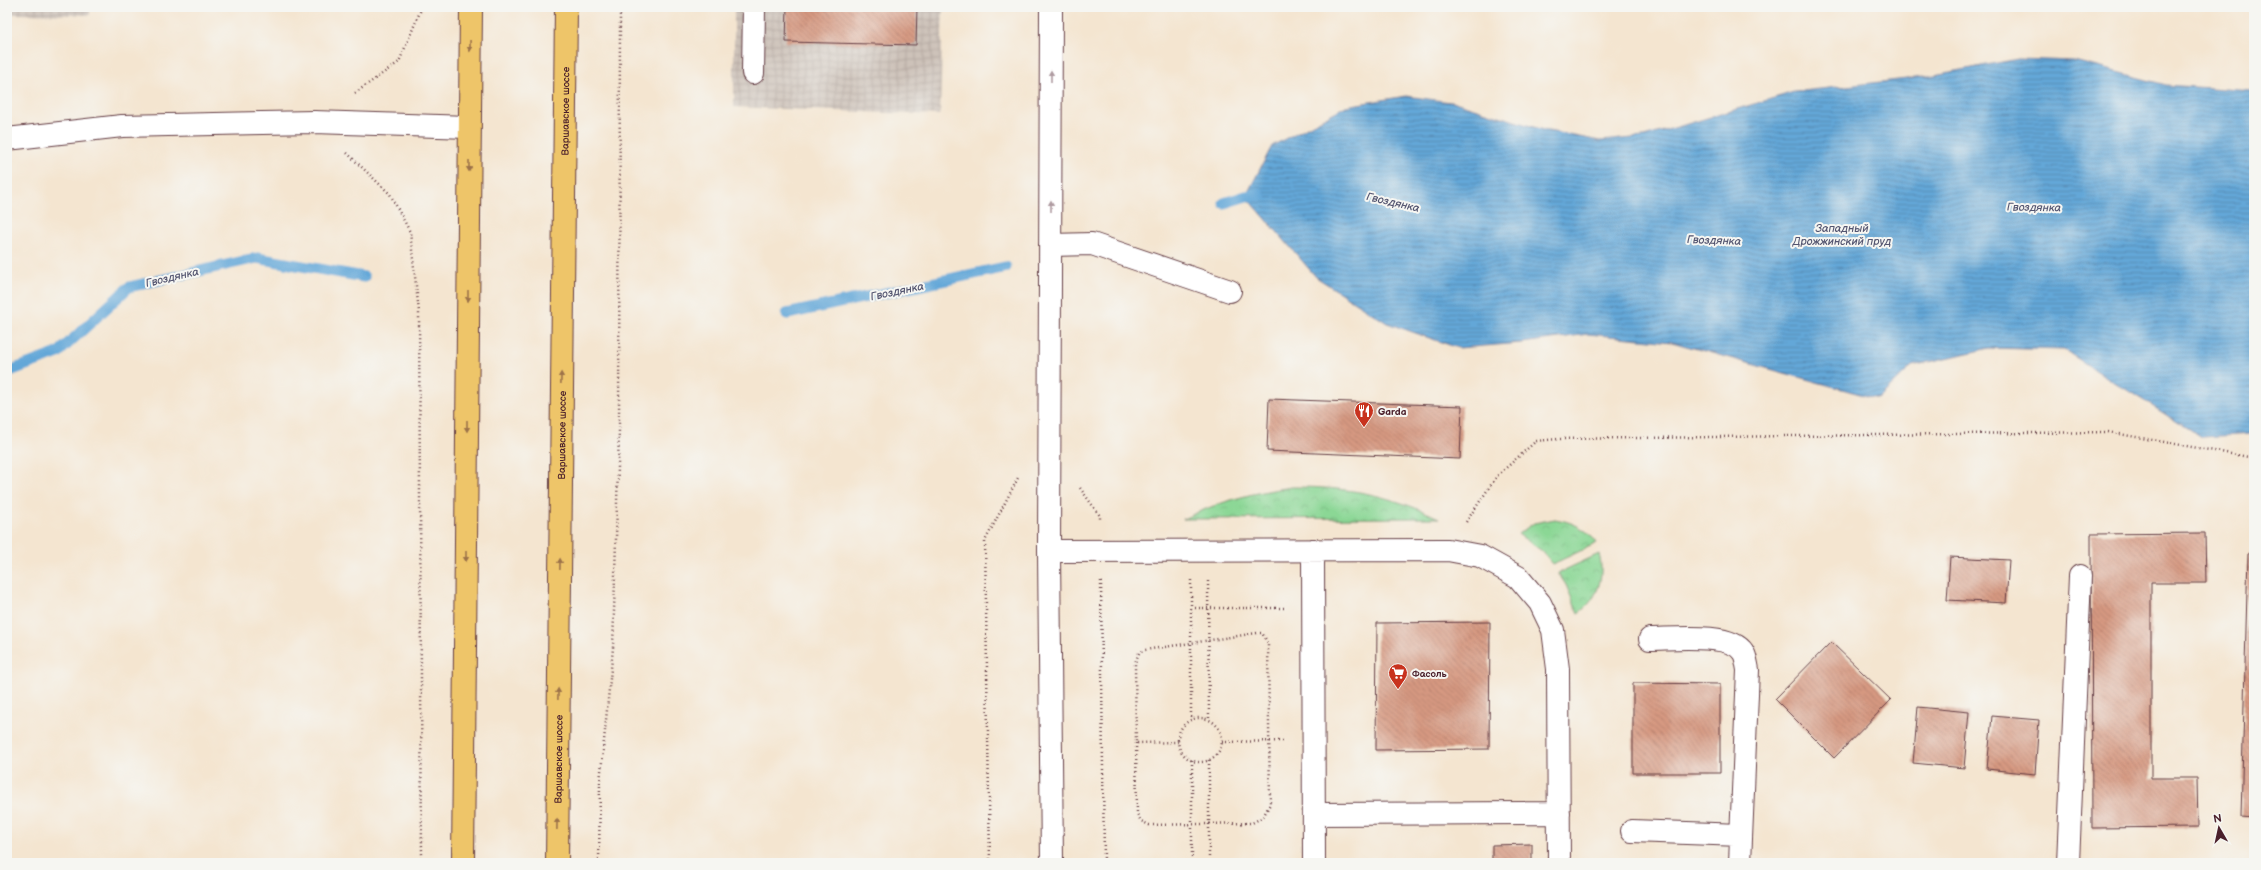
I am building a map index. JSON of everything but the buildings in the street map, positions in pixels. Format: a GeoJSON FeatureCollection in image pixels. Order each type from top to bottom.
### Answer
{"type":"FeatureCollection","features":[{"type":"Feature","properties":{"kind":"main road"},"geometry":{"type":"LineString","coordinates":[[463,863],[471,7]]}},
{"type":"Feature","properties":{"kind":"main road","name":"Варшавское шоссе"},"geometry":{"type":"LineString","coordinates":[[557,863],[566,7]]}},
{"type":"Feature","properties":{"kind":"street"},"geometry":{"type":"LineString","coordinates":[[753,73],[754,7]]}},
{"type":"Feature","properties":{"kind":"street"},"geometry":{"type":"LineString","coordinates":[[1051,7],[1049,551],[1052,863]]}},
{"type":"Feature","properties":{"kind":"street"},"geometry":{"type":"LineString","coordinates":[[7,139],[122,126],[314,122],[469,127]]}},
{"type":"Feature","properties":{"kind":"street"},"geometry":{"type":"LineString","coordinates":[[1050,245],[1092,244],[1230,292]]}},
{"type":"Feature","properties":{"kind":"street"},"geometry":{"type":"LineString","coordinates":[[1313,550],[1314,863]]}},
{"type":"Feature","properties":{"kind":"street"},"geometry":{"type":"LineString","coordinates":[[1049,551],[1448,550],[1480,556],[1518,577],[1540,603],[1553,630],[1558,668],[1559,863]]}},
{"type":"Feature","properties":{"kind":"street"},"geometry":{"type":"LineString","coordinates":[[2068,863],[2080,576]]}},
{"type":"Feature","properties":{"kind":"street"},"geometry":{"type":"LineString","coordinates":[[1650,639],[1720,639],[1735,644],[1744,652],[1748,670],[1740,863]]}},
{"type":"Feature","properties":{"kind":"street"},"geometry":{"type":"LineString","coordinates":[[1314,814],[1559,813]]}},
{"type":"Feature","properties":{"kind":"street"},"geometry":{"type":"LineString","coordinates":[[1632,831],[1741,835]]}},
{"type":"Feature","properties":{"kind":"path"},"geometry":{"type":"LineString","coordinates":[[353,94],[399,62],[422,7]]}},
{"type":"Feature","properties":{"kind":"path"},"geometry":{"type":"LineString","coordinates":[[599,863],[600,782],[613,648],[614,617],[618,430],[620,7]]}},
{"type":"Feature","properties":{"kind":"path"},"geometry":{"type":"LineString","coordinates":[[314,122],[390,194],[410,232],[419,312],[422,863]]}},
{"type":"Feature","properties":{"kind":"path"},"geometry":{"type":"LineString","coordinates":[[1448,550],[1497,476],[1536,441],[1558,439],[1767,435],[2108,432],[2254,458]]}},
{"type":"Feature","properties":{"kind":"path"},"geometry":{"type":"LineString","coordinates":[[990,863],[985,541],[1022,471]]}},
{"type":"Feature","properties":{"kind":"path"},"geometry":{"type":"LineString","coordinates":[[1076,483],[1100,516],[1104,863]]}},
{"type":"Feature","properties":{"kind":"path"},"geometry":{"type":"LineString","coordinates":[[1200,550],[1208,608],[1209,719]]}},
{"type":"Feature","properties":{"kind":"path"},"geometry":{"type":"LineString","coordinates":[[1191,720],[1191,608],[1200,550]]}},
{"type":"Feature","properties":{"kind":"path"},"geometry":{"type":"LineString","coordinates":[[1191,608],[1313,608]]}},
{"type":"Feature","properties":{"kind":"path"},"geometry":{"type":"LineString","coordinates":[[1257,633],[1266,637],[1270,804],[1263,817],[1252,823],[1149,825],[1139,819],[1136,814],[1136,658],[1145,650],[1209,640],[1257,633]]}},
{"type":"Feature","properties":{"kind":"path"},"geometry":{"type":"LineString","coordinates":[[1197,718],[1209,719],[1219,728],[1222,742],[1218,753],[1209,760],[1197,762],[1182,753],[1178,742],[1182,726],[1191,720],[1197,718]]}},
{"type":"Feature","properties":{"kind":"path"},"geometry":{"type":"LineString","coordinates":[[1222,742],[1314,740]]}},
{"type":"Feature","properties":{"kind":"path"},"geometry":{"type":"LineString","coordinates":[[1136,742],[1178,742]]}},
{"type":"Feature","properties":{"kind":"path"},"geometry":{"type":"LineString","coordinates":[[1192,760],[1192,863]]}},
{"type":"Feature","properties":{"kind":"path"},"geometry":{"type":"LineString","coordinates":[[1209,760],[1209,863]]}},
{"type":"Feature","properties":{"kind":"shaded area"},"geometry":{"type":"Polygon","coordinates":[[[7,7],[90,7],[90,15],[7,14],[7,7]]]}},
{"type":"Feature","properties":{"kind":"shaded area"},"geometry":{"type":"Polygon","coordinates":[[[734,7],[943,7],[940,115],[734,107],[734,7]]]}},
{"type":"Feature","properties":{"kind":"green space"},"geometry":{"type":"Polygon","coordinates":[[[1292,487],[1350,490],[1402,503],[1439,518],[1183,519],[1210,507],[1236,498],[1292,487]]]}},
{"type":"Feature","properties":{"kind":"green space"},"geometry":{"type":"Polygon","coordinates":[[[1555,519],[1579,526],[1597,543],[1553,564],[1542,551],[1518,534],[1534,523],[1555,519]]]}},
{"type":"Feature","properties":{"kind":"green space"},"geometry":{"type":"Polygon","coordinates":[[[1599,554],[1601,571],[1598,587],[1591,602],[1578,613],[1566,585],[1558,573],[1599,554]]]}},
{"type":"Feature","properties":{"kind":"water","name":"Западный Дрожжинский пруд"},"geometry":{"type":"Polygon","coordinates":[[[2018,59],[2074,61],[2166,85],[2254,91],[2254,434],[2201,437],[2064,350],[1989,348],[1912,366],[1878,399],[1672,342],[1588,334],[1522,343],[1458,348],[1387,323],[1316,277],[1246,196],[1272,146],[1346,106],[1406,96],[1458,103],[1543,130],[1600,141],[1644,137],[1794,92],[1924,77],[2018,59]]]}},
{"type":"Feature","properties":{"kind":"waterway","name":"Гвоздянка"},"geometry":{"type":"LineString","coordinates":[[1224,203],[1246,196],[1260,195]]}},
{"type":"Feature","properties":{"kind":"waterway","name":"Гвоздянка"},"geometry":{"type":"LineString","coordinates":[[7,372],[58,353],[129,287],[257,258],[364,277]]}},
{"type":"Feature","properties":{"kind":"waterway","name":"Гвоздянка"},"geometry":{"type":"LineString","coordinates":[[787,314],[1006,267]]}},
{"type":"Feature","properties":{"kind":"place","name":"Garda"},"geometry":{"type":"Point","coordinates":[1364,428]}},
{"type":"Feature","properties":{"kind":"place","name":"Фасоль"},"geometry":{"type":"Point","coordinates":[1398,690]}}]}
